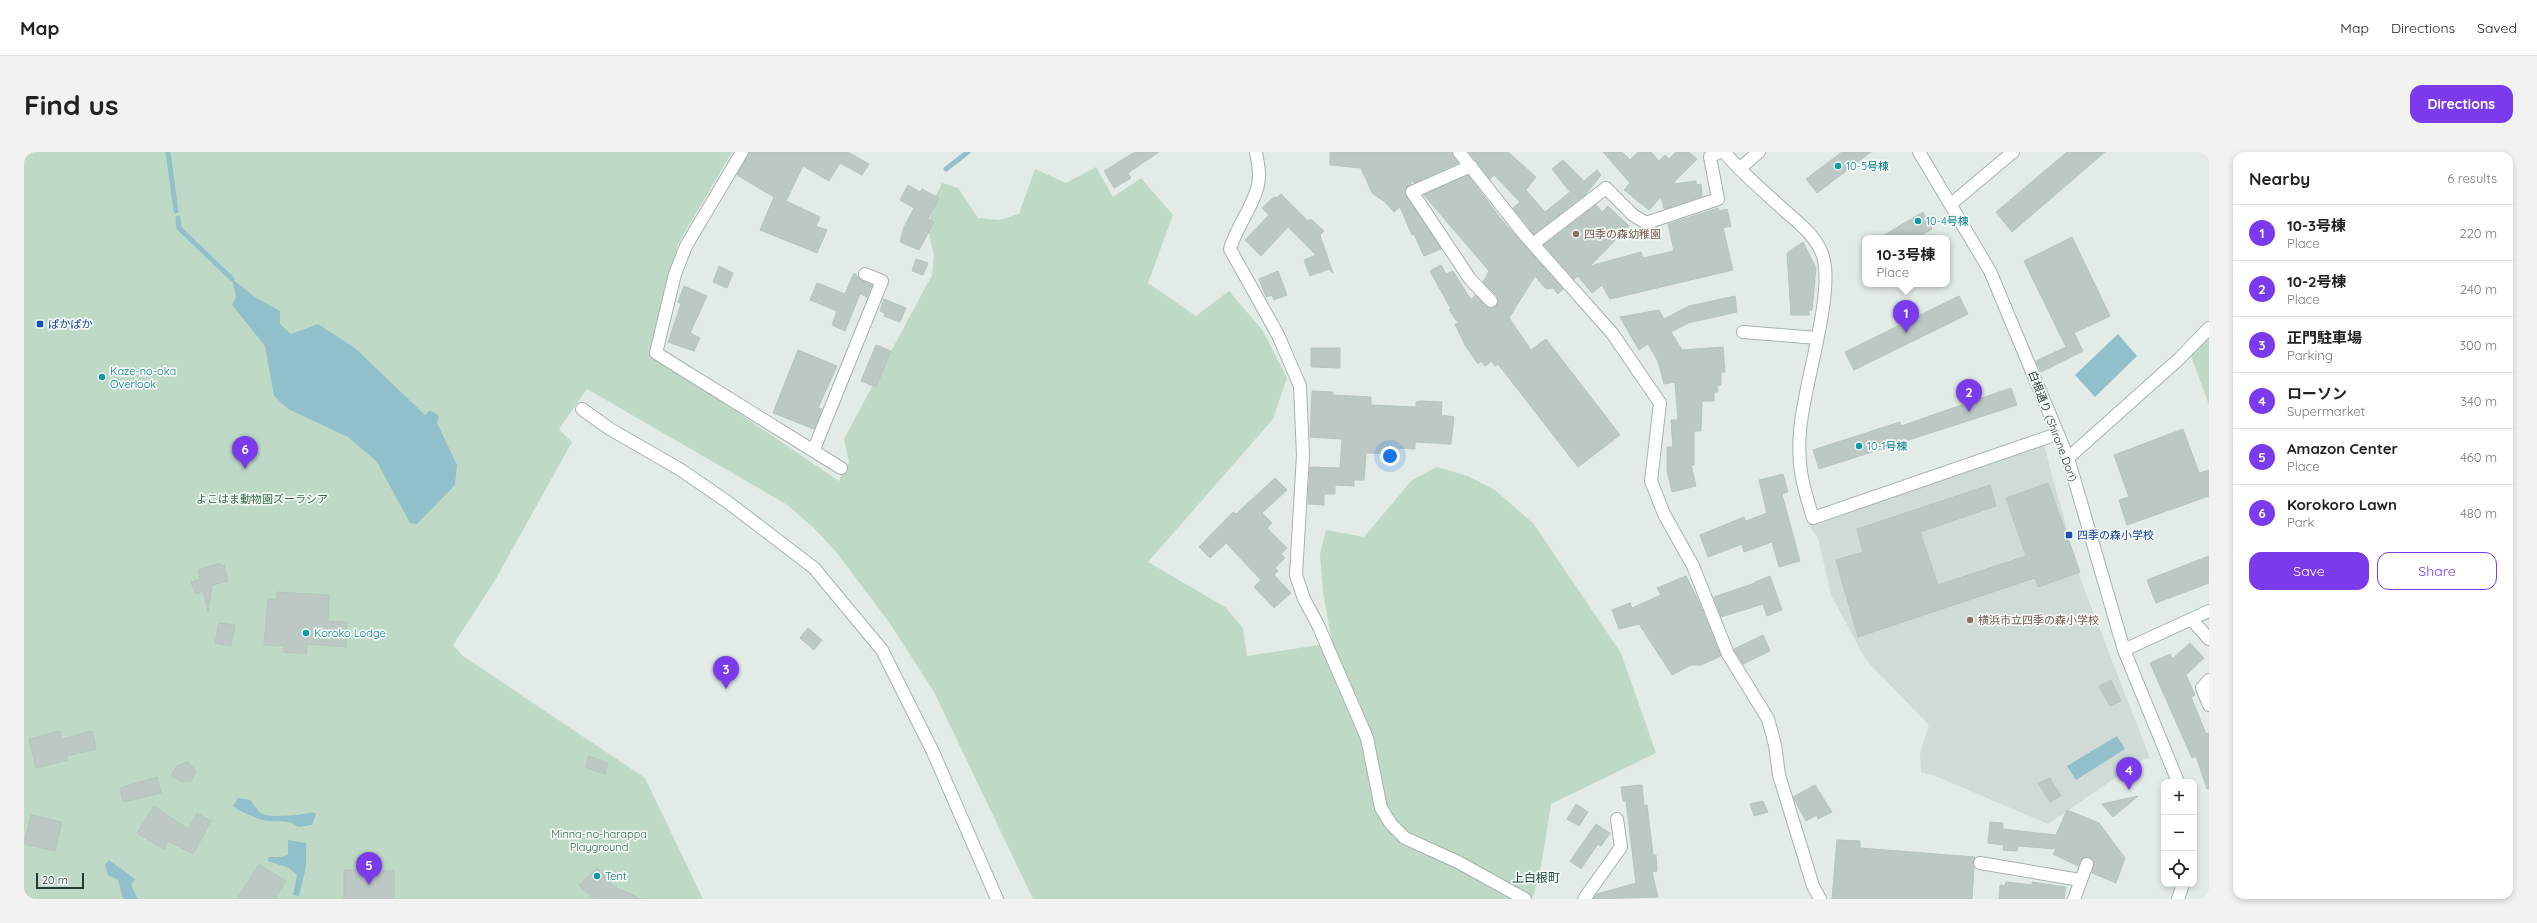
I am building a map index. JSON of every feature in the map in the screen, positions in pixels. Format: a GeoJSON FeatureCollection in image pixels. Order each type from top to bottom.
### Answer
{"type":"FeatureCollection","features":[{"type":"Feature","properties":{"kind":"street"},"geometry":{"type":"LineString","coordinates":[[742,152],[686,246],[675,274],[656,353],[756,416],[814,449],[841,468]]}},
{"type":"Feature","properties":{"kind":"street"},"geometry":{"type":"LineString","coordinates":[[1256,152],[1260,175],[1240,228],[1233,236],[1230,249],[1278,335],[1300,386],[1303,455],[1296,575],[1304,599],[1318,625],[1351,698],[1367,738],[1381,808],[1391,824],[1405,838],[1458,862],[1525,899]]}},
{"type":"Feature","properties":{"kind":"street"},"geometry":{"type":"LineString","coordinates":[[1459,152],[1533,244],[1612,333],[1660,403],[1651,481],[1664,514],[1693,566],[1728,654],[1768,719],[1776,745],[1779,775],[1813,886],[1820,899]]}},
{"type":"Feature","properties":{"kind":"street"},"geometry":{"type":"LineString","coordinates":[[1533,244],[1606,188],[1633,215],[1646,223],[1718,199],[1710,157],[1719,152]]}},
{"type":"Feature","properties":{"kind":"street"},"geometry":{"type":"LineString","coordinates":[[1724,152],[1739,169],[1812,235],[1822,251],[1826,264],[1826,281],[1817,338],[1802,414],[1799,451],[1800,476],[1813,518],[2057,434]]}},
{"type":"Feature","properties":{"kind":"street"},"geometry":{"type":"LineString","coordinates":[[1739,169],[1759,152]]}},
{"type":"Feature","properties":{"kind":"street","name":"白根通り (Shirane Dori)"},"geometry":{"type":"LineString","coordinates":[[1919,152],[1990,271],[2068,458],[2124,650],[2177,779]]}},
{"type":"Feature","properties":{"kind":"street"},"geometry":{"type":"LineString","coordinates":[[1951,204],[2013,152]]}},
{"type":"Feature","properties":{"kind":"street"},"geometry":{"type":"LineString","coordinates":[[1471,166],[1412,192],[1470,279],[1491,301]]}},
{"type":"Feature","properties":{"kind":"street"},"geometry":{"type":"LineString","coordinates":[[814,449],[882,281],[865,274]]}},
{"type":"Feature","properties":{"kind":"street"},"geometry":{"type":"LineString","coordinates":[[2068,458],[2179,359],[2209,328]]}},
{"type":"Feature","properties":{"kind":"street"},"geometry":{"type":"LineString","coordinates":[[1743,332],[1817,338]]}},
{"type":"Feature","properties":{"kind":"street"},"geometry":{"type":"LineString","coordinates":[[582,409],[610,429],[681,470],[730,503],[814,568],[882,650],[933,752],[997,899]]}},
{"type":"Feature","properties":{"kind":"street"},"geometry":{"type":"LineString","coordinates":[[2124,650],[2209,611]]}},
{"type":"Feature","properties":{"kind":"street"},"geometry":{"type":"LineString","coordinates":[[2192,620],[2209,638]]}},
{"type":"Feature","properties":{"kind":"street"},"geometry":{"type":"LineString","coordinates":[[2209,680],[2202,688],[2209,705]]}},
{"type":"Feature","properties":{"kind":"street"},"geometry":{"type":"LineString","coordinates":[[1584,899],[1621,847],[1617,820]]}},
{"type":"Feature","properties":{"kind":"street"},"geometry":{"type":"LineString","coordinates":[[1980,862],[2080,880]]}},
{"type":"Feature","properties":{"kind":"street"},"geometry":{"type":"LineString","coordinates":[[2074,899],[2087,864]]}},
{"type":"Feature","properties":{"kind":"street"},"geometry":{"type":"LineString","coordinates":[[2178,899],[2182,887]]}},
{"type":"Feature","properties":{"kind":"shaded area","name":"横浜市立四季の森小学校"},"geometry":{"type":"Polygon","coordinates":[[[2044,445],[2080,578],[2150,758],[2143,759],[2048,824],[1933,775],[1921,773],[1920,753],[1929,725],[1866,660],[1831,595],[1818,538],[1808,524],[2044,445]]]}},
{"type":"Feature","properties":{"kind":"green space"},"geometry":{"type":"Polygon","coordinates":[[[24,152],[732,152],[678,244],[653,355],[839,481],[849,462],[844,439],[932,275],[934,255],[928,230],[933,202],[942,183],[958,188],[978,218],[999,220],[1019,214],[1035,169],[1066,183],[1096,167],[1113,197],[1141,178],[1173,215],[1148,283],[1196,316],[1229,291],[1263,331],[1287,378],[1273,419],[1148,562],[1225,607],[1243,628],[1247,656],[1332,643],[1323,592],[1320,554],[1326,530],[1364,537],[1412,480],[1437,467],[1468,476],[1495,490],[1533,523],[1621,653],[1656,753],[1551,804],[1540,873],[1532,899],[1033,899],[934,692],[889,622],[837,553],[814,528],[786,504],[587,389],[559,429],[572,442],[494,582],[453,645],[463,656],[645,778],[703,899],[24,899],[24,152]]]}},
{"type":"Feature","properties":{"kind":"green space"},"geometry":{"type":"Polygon","coordinates":[[[2209,338],[2209,405],[2191,356],[2209,338]]]}},
{"type":"Feature","properties":{"kind":"water"},"geometry":{"type":"Polygon","coordinates":[[[232,279],[255,297],[280,311],[280,324],[291,334],[318,324],[355,348],[425,415],[430,410],[439,416],[437,423],[457,465],[455,485],[417,524],[410,523],[377,462],[348,437],[288,409],[274,396],[265,346],[232,305],[236,297],[232,279]]]}},
{"type":"Feature","properties":{"kind":"water"},"geometry":{"type":"Polygon","coordinates":[[[2118,334],[2137,356],[2095,397],[2075,375],[2118,334]]]}},
{"type":"Feature","properties":{"kind":"water"},"geometry":{"type":"Polygon","coordinates":[[[2117,736],[2125,749],[2076,780],[2067,766],[2117,736]]]}},
{"type":"Feature","properties":{"kind":"water"},"geometry":{"type":"Polygon","coordinates":[[[238,798],[250,800],[259,812],[267,815],[287,816],[313,812],[316,814],[312,825],[298,827],[295,824],[284,821],[264,821],[235,808],[233,806],[238,798]]]}},
{"type":"Feature","properties":{"kind":"water"},"geometry":{"type":"Polygon","coordinates":[[[288,840],[306,843],[306,867],[299,896],[293,895],[297,875],[289,868],[268,861],[269,857],[281,857],[288,855],[288,840]]]}},
{"type":"Feature","properties":{"kind":"water"},"geometry":{"type":"Polygon","coordinates":[[[109,860],[135,879],[131,885],[138,899],[123,899],[118,880],[108,875],[105,865],[109,860]]]}},
{"type":"Feature","properties":{"kind":"building"},"geometry":{"type":"Polygon","coordinates":[[[749,152],[848,152],[869,164],[862,175],[840,163],[829,181],[803,166],[786,201],[820,217],[816,226],[827,230],[817,253],[760,230],[774,197],[737,175],[749,152]]]}},
{"type":"Feature","properties":{"kind":"building"},"geometry":{"type":"Polygon","coordinates":[[[1135,152],[1159,152],[1128,173],[1131,178],[1114,188],[1104,171],[1135,152]]]}},
{"type":"Feature","properties":{"kind":"building"},"geometry":{"type":"Polygon","coordinates":[[[1330,152],[1452,152],[1458,163],[1414,183],[1411,180],[1411,184],[1405,192],[1441,249],[1424,256],[1414,234],[1412,235],[1400,207],[1394,212],[1385,202],[1372,193],[1361,168],[1330,165],[1330,152]]]}},
{"type":"Feature","properties":{"kind":"building"},"geometry":{"type":"Polygon","coordinates":[[[1469,152],[1508,152],[1536,177],[1526,190],[1545,212],[1570,192],[1552,169],[1563,160],[1584,181],[1597,170],[1601,175],[1586,194],[1534,234],[1513,208],[1520,202],[1494,175],[1490,179],[1469,152]]]}},
{"type":"Feature","properties":{"kind":"building"},"geometry":{"type":"Polygon","coordinates":[[[1603,152],[1622,152],[1630,160],[1638,152],[1651,152],[1659,161],[1665,155],[1669,159],[1676,152],[1689,152],[1697,159],[1672,184],[1696,181],[1696,185],[1701,184],[1702,196],[1664,209],[1661,197],[1649,210],[1624,190],[1630,183],[1603,152]]]}},
{"type":"Feature","properties":{"kind":"building","name":"10-5号棟"},"geometry":{"type":"Polygon","coordinates":[[[1842,152],[1871,152],[1817,193],[1806,179],[1842,152]]]}},
{"type":"Feature","properties":{"kind":"building"},"geometry":{"type":"Polygon","coordinates":[[[2067,152],[2105,152],[2012,232],[1996,212],[2067,152]]]}},
{"type":"Feature","properties":{"kind":"building"},"geometry":{"type":"Polygon","coordinates":[[[1468,175],[1501,219],[1563,289],[1558,294],[1553,288],[1546,289],[1535,276],[1509,318],[1531,350],[1546,339],[1620,435],[1578,467],[1498,364],[1495,366],[1492,361],[1485,366],[1481,361],[1478,364],[1465,345],[1455,324],[1458,323],[1449,310],[1451,309],[1430,271],[1441,265],[1446,274],[1453,271],[1471,300],[1475,295],[1489,308],[1493,308],[1498,303],[1497,296],[1483,282],[1489,271],[1424,195],[1468,175]]]}},
{"type":"Feature","properties":{"kind":"building"},"geometry":{"type":"Polygon","coordinates":[[[908,185],[920,192],[922,189],[939,198],[928,219],[934,222],[919,250],[900,242],[904,227],[914,208],[900,200],[908,185]]]}},
{"type":"Feature","properties":{"kind":"building"},"geometry":{"type":"Polygon","coordinates":[[[1281,194],[1308,221],[1311,219],[1324,231],[1320,235],[1333,273],[1329,269],[1310,276],[1304,260],[1316,255],[1288,227],[1261,256],[1245,240],[1269,215],[1262,208],[1274,197],[1276,198],[1281,194]]]}},
{"type":"Feature","properties":{"kind":"building"},"geometry":{"type":"Polygon","coordinates":[[[1596,205],[1602,212],[1608,206],[1629,226],[1590,266],[1641,252],[1643,258],[1674,251],[1668,224],[1718,208],[1719,211],[1727,209],[1731,226],[1723,228],[1733,270],[1610,299],[1602,285],[1592,293],[1578,276],[1574,279],[1544,245],[1596,205]]]}},
{"type":"Feature","properties":{"kind":"building","name":"10-4号棟"},"geometry":{"type":"Polygon","coordinates":[[[1923,212],[1932,229],[1921,235],[1884,235],[1923,212]]]}},
{"type":"Feature","properties":{"kind":"building"},"geometry":{"type":"Polygon","coordinates":[[[2072,237],[2110,316],[2074,333],[2083,351],[2041,372],[2036,361],[2066,347],[2024,261],[2072,237]]]}},
{"type":"Feature","properties":{"kind":"building"},"geometry":{"type":"Polygon","coordinates":[[[1803,242],[1816,268],[1812,310],[1809,310],[1809,315],[1791,315],[1787,253],[1803,242]]]}},
{"type":"Feature","properties":{"kind":"building"},"geometry":{"type":"Polygon","coordinates":[[[916,259],[928,263],[923,275],[912,271],[916,259]]]}},
{"type":"Feature","properties":{"kind":"building"},"geometry":{"type":"Polygon","coordinates":[[[719,266],[733,273],[727,288],[713,282],[719,266]]]}},
{"type":"Feature","properties":{"kind":"building"},"geometry":{"type":"Polygon","coordinates":[[[1278,271],[1287,295],[1274,300],[1272,295],[1266,297],[1259,279],[1278,271]]]}},
{"type":"Feature","properties":{"kind":"building"},"geometry":{"type":"Polygon","coordinates":[[[854,273],[862,281],[872,285],[867,297],[860,294],[845,331],[832,325],[837,311],[810,300],[817,283],[845,294],[854,273]]]}},
{"type":"Feature","properties":{"kind":"building"},"geometry":{"type":"Polygon","coordinates":[[[684,286],[707,296],[690,333],[700,338],[694,351],[668,342],[681,304],[678,302],[684,286]]]}},
{"type":"Feature","properties":{"kind":"building"},"geometry":{"type":"Polygon","coordinates":[[[1735,296],[1737,312],[1688,323],[1671,332],[1682,350],[1723,347],[1725,372],[1721,372],[1721,385],[1717,386],[1718,392],[1714,392],[1714,401],[1702,401],[1701,431],[1694,431],[1694,465],[1691,465],[1696,486],[1672,492],[1667,470],[1667,447],[1673,447],[1671,420],[1678,420],[1675,382],[1664,384],[1658,361],[1648,344],[1639,350],[1620,317],[1659,310],[1664,319],[1689,306],[1735,296]]]}},
{"type":"Feature","properties":{"kind":"building"},"geometry":{"type":"Polygon","coordinates":[[[1959,296],[1968,314],[1854,370],[1845,352],[1959,296]]]}},
{"type":"Feature","properties":{"kind":"building"},"geometry":{"type":"Polygon","coordinates":[[[884,299],[906,308],[900,322],[884,316],[885,313],[880,311],[884,299]]]}},
{"type":"Feature","properties":{"kind":"building"},"geometry":{"type":"Polygon","coordinates":[[[876,345],[891,351],[876,387],[861,381],[876,345]]]}},
{"type":"Feature","properties":{"kind":"building"},"geometry":{"type":"Polygon","coordinates":[[[1311,348],[1340,348],[1340,368],[1311,367],[1311,348]]]}},
{"type":"Feature","properties":{"kind":"building"},"geometry":{"type":"Polygon","coordinates":[[[798,350],[837,366],[818,408],[822,409],[814,429],[773,413],[798,350]]]}},
{"type":"Feature","properties":{"kind":"building"},"geometry":{"type":"Polygon","coordinates":[[[2011,388],[2017,405],[1819,469],[1813,450],[1900,422],[1901,426],[2011,388]]]}},
{"type":"Feature","properties":{"kind":"building"},"geometry":{"type":"Polygon","coordinates":[[[1312,391],[1333,392],[1333,395],[1371,397],[1371,405],[1416,407],[1416,402],[1421,401],[1442,402],[1441,415],[1454,417],[1451,444],[1415,442],[1415,449],[1395,448],[1395,454],[1366,453],[1364,480],[1354,480],[1354,486],[1335,485],[1335,494],[1324,494],[1324,505],[1308,504],[1310,467],[1340,468],[1342,439],[1310,437],[1312,391]]]}},
{"type":"Feature","properties":{"kind":"building"},"geometry":{"type":"Polygon","coordinates":[[[2183,429],[2199,473],[2209,470],[2209,496],[2127,525],[2119,500],[2129,497],[2114,455],[2183,429]]]}},
{"type":"Feature","properties":{"kind":"building"},"geometry":{"type":"Polygon","coordinates":[[[1783,474],[1788,492],[1782,494],[1800,561],[1779,567],[1772,542],[1744,552],[1742,544],[1708,557],[1700,535],[1744,517],[1746,521],[1767,513],[1759,480],[1783,474]]]}},
{"type":"Feature","properties":{"kind":"building"},"geometry":{"type":"Polygon","coordinates":[[[1275,478],[1287,490],[1262,513],[1272,523],[1267,528],[1287,548],[1281,554],[1285,558],[1275,568],[1278,571],[1274,575],[1291,593],[1274,608],[1254,587],[1261,580],[1226,543],[1210,558],[1199,547],[1233,512],[1236,514],[1275,478]]]}},
{"type":"Feature","properties":{"kind":"building"},"geometry":{"type":"Polygon","coordinates":[[[2048,483],[2080,572],[2038,587],[2035,578],[1858,637],[1836,560],[1863,552],[1857,529],[1990,485],[1996,506],[1920,532],[1938,585],[2026,556],[2006,498],[2048,483]]]}},
{"type":"Feature","properties":{"kind":"building"},"geometry":{"type":"Polygon","coordinates":[[[2209,556],[2209,583],[2156,603],[2147,580],[2209,556]]]}},
{"type":"Feature","properties":{"kind":"building"},"geometry":{"type":"Polygon","coordinates":[[[220,563],[222,566],[224,565],[228,581],[212,585],[208,611],[203,591],[195,594],[191,582],[200,579],[198,570],[220,563]]]}},
{"type":"Feature","properties":{"kind":"building"},"geometry":{"type":"Polygon","coordinates":[[[1686,576],[1699,602],[1721,656],[1701,665],[1691,665],[1672,675],[1639,624],[1619,629],[1612,610],[1630,603],[1632,608],[1661,595],[1657,588],[1686,576]]]}},
{"type":"Feature","properties":{"kind":"building"},"geometry":{"type":"Polygon","coordinates":[[[1770,576],[1782,610],[1767,616],[1763,604],[1721,617],[1714,597],[1755,583],[1770,576]]]}},
{"type":"Feature","properties":{"kind":"building","name":"Koroko Lodge"},"geometry":{"type":"Polygon","coordinates":[[[277,592],[329,595],[328,621],[347,622],[346,647],[307,644],[306,654],[284,652],[283,646],[264,645],[268,599],[277,599],[277,592]]]}},
{"type":"Feature","properties":{"kind":"building"},"geometry":{"type":"Polygon","coordinates":[[[219,623],[235,625],[231,646],[215,643],[219,623]]]}},
{"type":"Feature","properties":{"kind":"building"},"geometry":{"type":"Polygon","coordinates":[[[808,628],[822,640],[814,650],[800,638],[808,628]]]}},
{"type":"Feature","properties":{"kind":"building"},"geometry":{"type":"Polygon","coordinates":[[[1763,635],[1770,651],[1743,664],[1734,649],[1763,635]]]}},
{"type":"Feature","properties":{"kind":"building"},"geometry":{"type":"Polygon","coordinates":[[[2190,643],[2204,658],[2186,675],[2195,695],[2191,697],[2206,734],[2209,733],[2209,788],[2207,789],[2196,756],[2192,758],[2150,663],[2170,654],[2172,659],[2190,643]]]}},
{"type":"Feature","properties":{"kind":"building"},"geometry":{"type":"Polygon","coordinates":[[[2111,680],[2121,701],[2110,706],[2099,686],[2111,680]]]}},
{"type":"Feature","properties":{"kind":"building"},"geometry":{"type":"Polygon","coordinates":[[[60,731],[62,739],[92,731],[96,749],[66,756],[67,760],[36,768],[29,739],[60,731]]]}},
{"type":"Feature","properties":{"kind":"building"},"geometry":{"type":"Polygon","coordinates":[[[589,756],[608,763],[605,774],[585,767],[589,756]]]}},
{"type":"Feature","properties":{"kind":"building"},"geometry":{"type":"Polygon","coordinates":[[[188,762],[196,771],[191,781],[182,782],[171,775],[178,765],[188,762]]]}},
{"type":"Feature","properties":{"kind":"building"},"geometry":{"type":"Polygon","coordinates":[[[157,777],[161,793],[123,802],[120,788],[157,777]]]}},
{"type":"Feature","properties":{"kind":"building"},"geometry":{"type":"Polygon","coordinates":[[[2050,778],[2061,796],[2050,802],[2038,783],[2050,778]]]}},
{"type":"Feature","properties":{"kind":"building"},"geometry":{"type":"Polygon","coordinates":[[[1642,785],[1644,806],[1647,805],[1653,855],[1656,855],[1657,871],[1652,872],[1658,897],[1593,899],[1597,894],[1636,883],[1626,801],[1623,801],[1621,787],[1642,785]]]}},
{"type":"Feature","properties":{"kind":"building"},"geometry":{"type":"Polygon","coordinates":[[[1815,785],[1832,812],[1818,819],[1817,815],[1806,821],[1793,797],[1815,785]]]}},
{"type":"Feature","properties":{"kind":"building"},"geometry":{"type":"Polygon","coordinates":[[[2138,796],[2113,817],[2102,804],[2138,796]]]}},
{"type":"Feature","properties":{"kind":"building"},"geometry":{"type":"Polygon","coordinates":[[[1763,801],[1768,812],[1754,816],[1750,804],[1763,801]]]}},
{"type":"Feature","properties":{"kind":"building"},"geometry":{"type":"Polygon","coordinates":[[[1576,804],[1588,812],[1579,826],[1567,819],[1576,804]]]}},
{"type":"Feature","properties":{"kind":"building"},"geometry":{"type":"Polygon","coordinates":[[[154,806],[188,829],[197,813],[211,821],[193,854],[168,841],[164,849],[137,833],[154,806]]]}},
{"type":"Feature","properties":{"kind":"building"},"geometry":{"type":"Polygon","coordinates":[[[2067,810],[2099,823],[2125,858],[2116,883],[2092,873],[2094,863],[2089,857],[2082,859],[2078,866],[2053,854],[2056,849],[2018,846],[2017,851],[2003,850],[2004,845],[1988,843],[1990,822],[2003,823],[2003,829],[2056,835],[2067,810]]]}},
{"type":"Feature","properties":{"kind":"building"},"geometry":{"type":"Polygon","coordinates":[[[31,815],[62,822],[55,851],[24,844],[31,815]]]}},
{"type":"Feature","properties":{"kind":"building"},"geometry":{"type":"Polygon","coordinates":[[[1596,824],[1610,833],[1601,846],[1598,844],[1581,869],[1570,861],[1596,824]]]}},
{"type":"Feature","properties":{"kind":"building"},"geometry":{"type":"Polygon","coordinates":[[[1837,840],[1860,841],[1860,848],[1975,857],[1973,862],[1972,899],[1832,899],[1837,840]]]}},
{"type":"Feature","properties":{"kind":"building"},"geometry":{"type":"Polygon","coordinates":[[[259,864],[286,881],[275,899],[237,899],[259,864]]]}},
{"type":"Feature","properties":{"kind":"building","name":"Tent"},"geometry":{"type":"Polygon","coordinates":[[[597,868],[615,887],[641,899],[594,899],[579,885],[597,868]]]}},
{"type":"Feature","properties":{"kind":"building"},"geometry":{"type":"Polygon","coordinates":[[[344,870],[394,871],[394,899],[344,899],[344,870]]]}},
{"type":"Feature","properties":{"kind":"building"},"geometry":{"type":"Polygon","coordinates":[[[2006,882],[2032,885],[2032,882],[2066,887],[2064,899],[1999,899],[2000,885],[2005,886],[2006,882]]]}},
{"type":"Feature","properties":{"kind":"waterway"},"geometry":{"type":"LineString","coordinates":[[168,152],[176,211]]}},
{"type":"Feature","properties":{"kind":"waterway"},"geometry":{"type":"LineString","coordinates":[[946,169],[968,152]]}},
{"type":"Feature","properties":{"kind":"waterway"},"geometry":{"type":"LineString","coordinates":[[178,218],[179,228],[232,279]]}},
{"type":"Feature","properties":{"kind":"place","name":"10-5号棟"},"geometry":{"type":"Point","coordinates":[1838,166]}},
{"type":"Feature","properties":{"kind":"place","name":"10-4号棟"},"geometry":{"type":"Point","coordinates":[1918,221]}},
{"type":"Feature","properties":{"kind":"place","name":"四季の森幼稚園"},"geometry":{"type":"Point","coordinates":[1576,234]}},
{"type":"Feature","properties":{"kind":"place","name":"ぱかぱか"},"geometry":{"type":"Point","coordinates":[40,324]}},
{"type":"Feature","properties":{"kind":"place","name":"10-3号棟"},"geometry":{"type":"Point","coordinates":[1906,333]}},
{"type":"Feature","properties":{"kind":"place","name":"Kaze-no-oka Overlook"},"geometry":{"type":"Point","coordinates":[102,377]}},
{"type":"Feature","properties":{"kind":"place","name":"10-2号棟"},"geometry":{"type":"Point","coordinates":[1969,412]}},
{"type":"Feature","properties":{"kind":"place","name":"10-1号棟"},"geometry":{"type":"Point","coordinates":[1859,446]}},
{"type":"Feature","properties":{"kind":"place","name":"Korokoro Lawn"},"geometry":{"type":"Point","coordinates":[245,469]}},
{"type":"Feature","properties":{"kind":"place","name":"四季の森小学校"},"geometry":{"type":"Point","coordinates":[2069,535]}},
{"type":"Feature","properties":{"kind":"place","name":"横浜市立四季の森小学校"},"geometry":{"type":"Point","coordinates":[1970,620]}},
{"type":"Feature","properties":{"kind":"place","name":"Koroko Lodge"},"geometry":{"type":"Point","coordinates":[306,633]}},
{"type":"Feature","properties":{"kind":"place","name":"正門駐車場"},"geometry":{"type":"Point","coordinates":[726,689]}},
{"type":"Feature","properties":{"kind":"place","name":"ローソン"},"geometry":{"type":"Point","coordinates":[2129,790]}},
{"type":"Feature","properties":{"kind":"place","name":"Tent"},"geometry":{"type":"Point","coordinates":[597,876]}},
{"type":"Feature","properties":{"kind":"place","name":"Amazon Center"},"geometry":{"type":"Point","coordinates":[369,885]}},
{"type":"Feature","properties":{"kind":"district","name":"上白根町"},"geometry":{"type":"Point","coordinates":[1536,878]}},
{"type":"Feature","properties":{"kind":"park label","name":"よこはま動物園ズーラシア"},"geometry":{"type":"Point","coordinates":[262,499]}},
{"type":"Feature","properties":{"kind":"park label","name":"Minna-no-harappa Playground"},"geometry":{"type":"Point","coordinates":[599,840]}}]}
